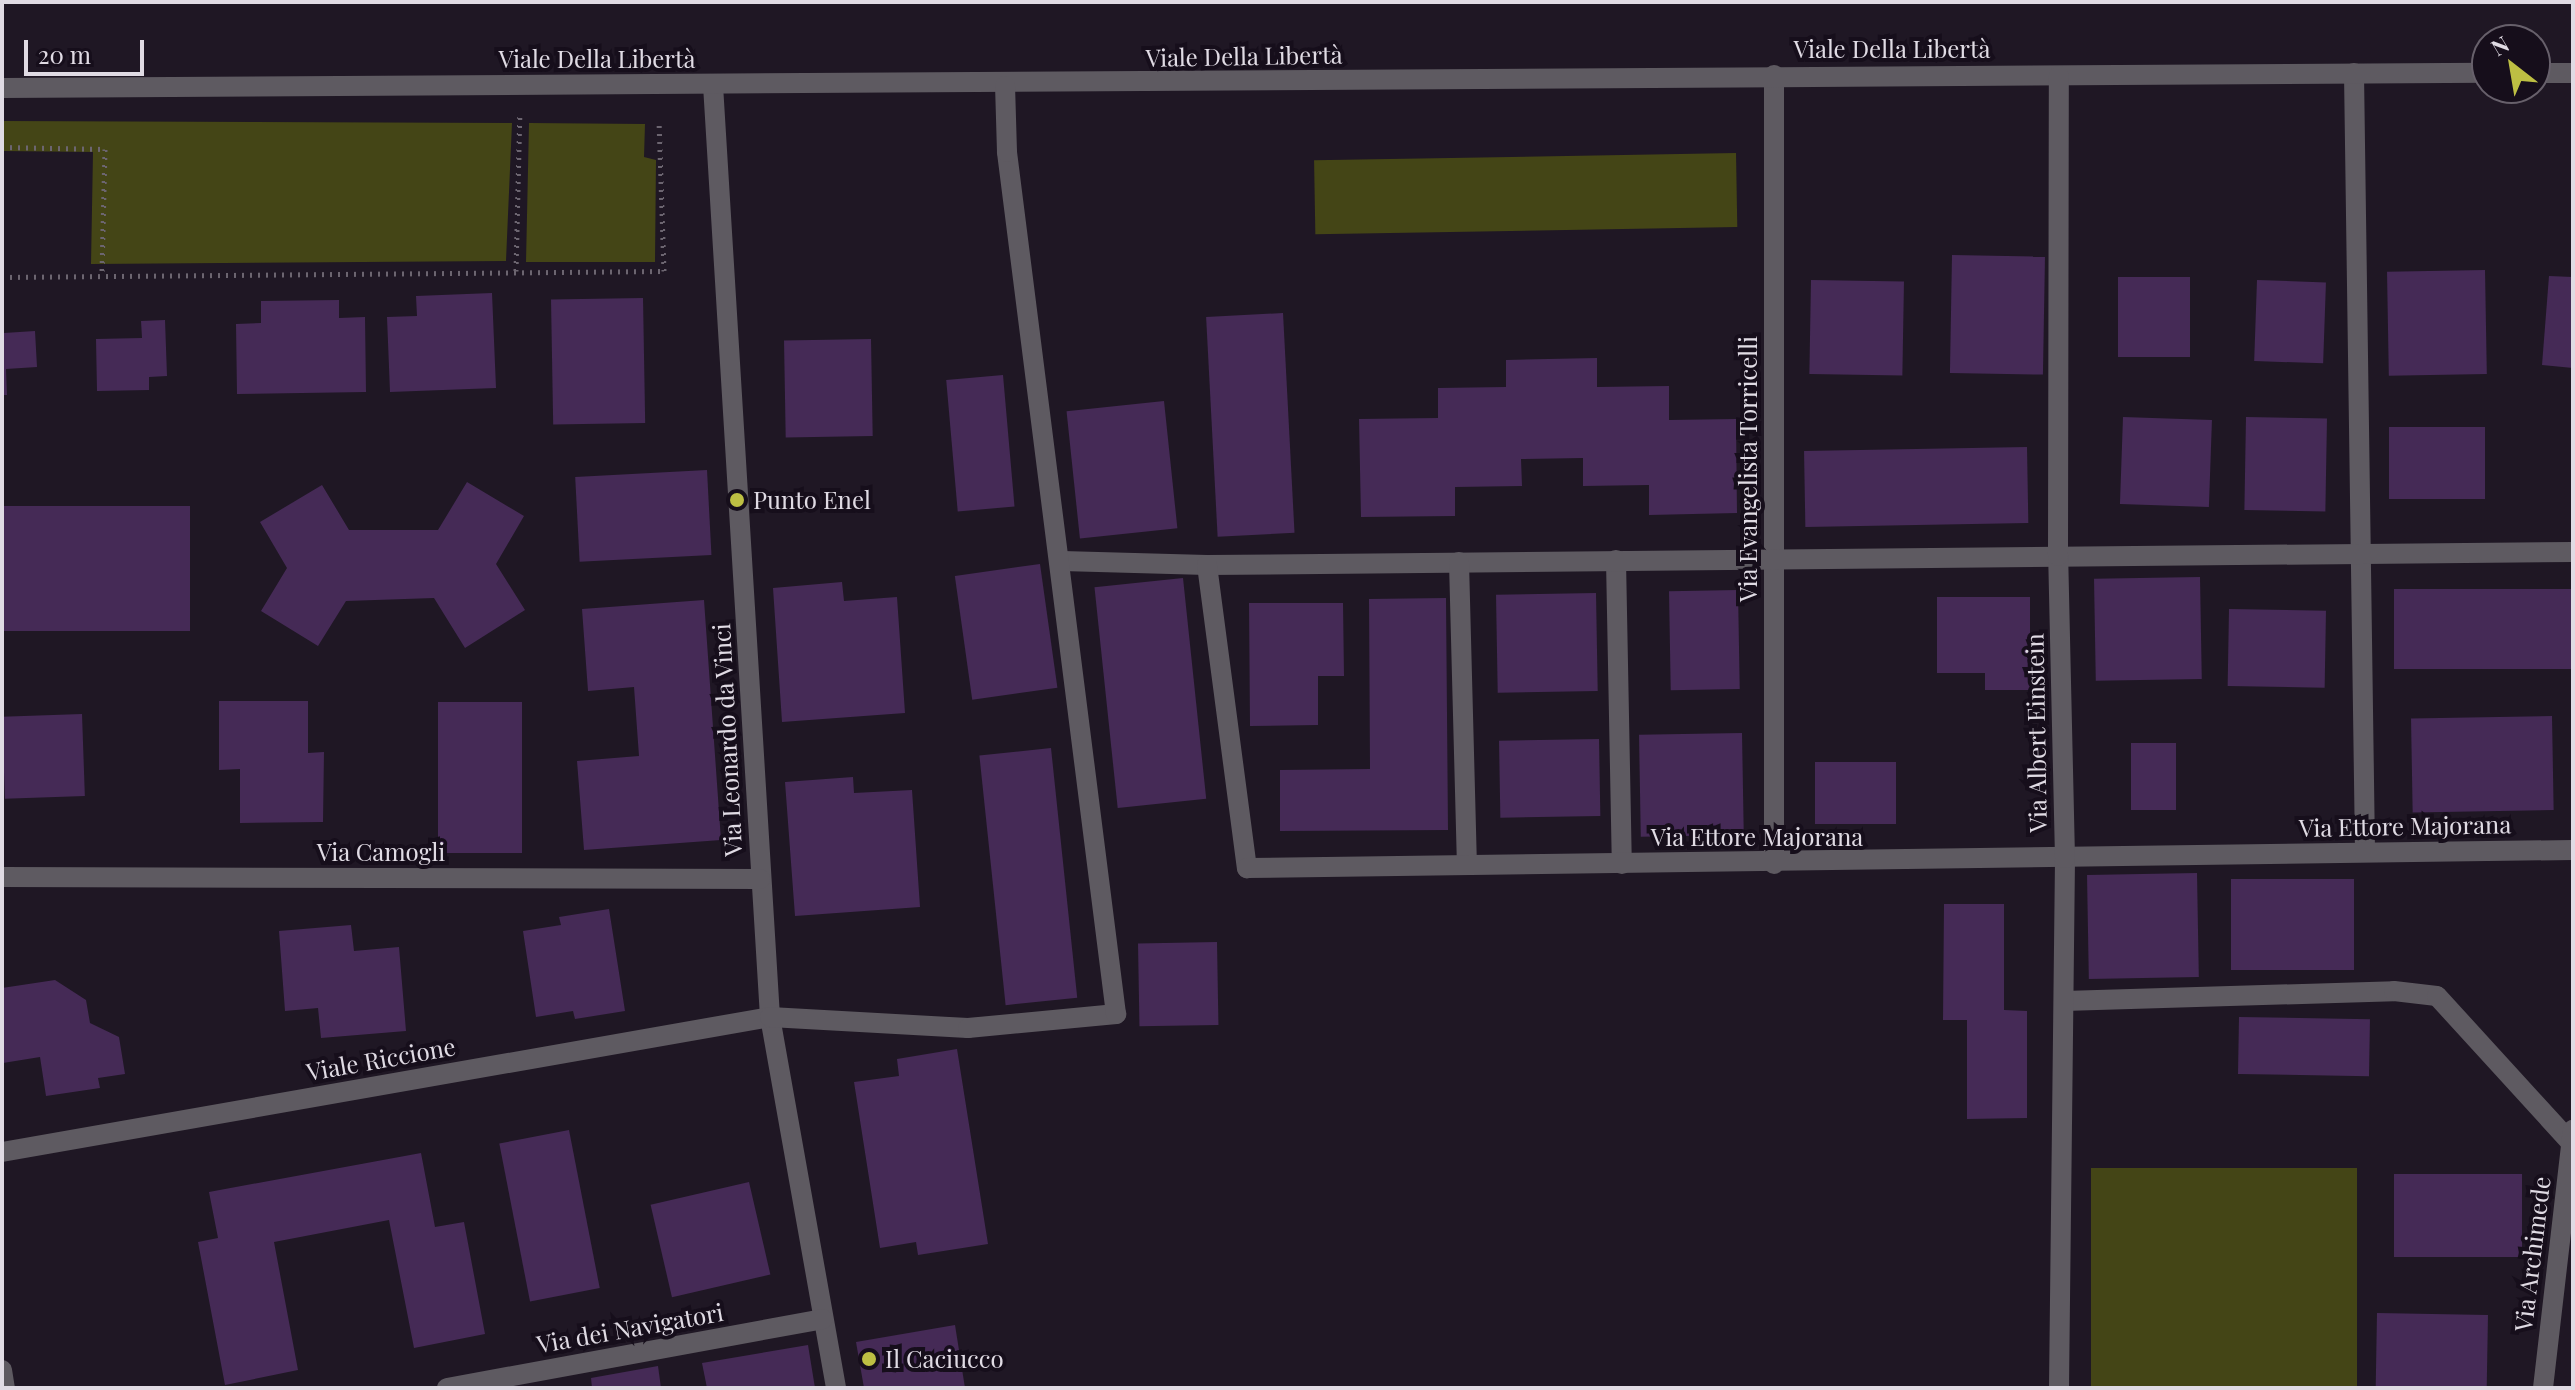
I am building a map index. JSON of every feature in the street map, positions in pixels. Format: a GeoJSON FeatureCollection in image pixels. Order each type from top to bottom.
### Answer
{"type":"FeatureCollection","features":[{"type":"Feature","properties":{"kind":"street"},"geometry":{"type":"LineString","coordinates":[[2354,73],[2365,852]]}},
{"type":"Feature","properties":{"kind":"street","name":"Viale Della Libertà"},"geometry":{"type":"LineString","coordinates":[[2,88],[1005,86],[1774,75],[2471,73]]}},
{"type":"Feature","properties":{"kind":"street"},"geometry":{"type":"LineString","coordinates":[[2551,73],[2573,73]]}},
{"type":"Feature","properties":{"kind":"street","name":"Via Evangelista Torricelli"},"geometry":{"type":"LineString","coordinates":[[1774,75],[1774,864]]}},
{"type":"Feature","properties":{"kind":"street","name":"Via Albert Einstein"},"geometry":{"type":"LineString","coordinates":[[2059,76],[2058,556],[2065,858],[2059,1388]]}},
{"type":"Feature","properties":{"kind":"street","name":"Via Leonardo da Vinci"},"geometry":{"type":"LineString","coordinates":[[713,85],[770,1017],[836,1388]]}},
{"type":"Feature","properties":{"kind":"street"},"geometry":{"type":"LineString","coordinates":[[1005,86],[1007,152],[1062,561],[1207,565],[2573,552]]}},
{"type":"Feature","properties":{"kind":"street"},"geometry":{"type":"LineString","coordinates":[[1616,560],[1622,864]]}},
{"type":"Feature","properties":{"kind":"street","name":"Viale Riccione"},"geometry":{"type":"LineString","coordinates":[[2,1152],[770,1017],[968,1028],[1116,1014],[1062,561]]}},
{"type":"Feature","properties":{"kind":"street"},"geometry":{"type":"LineString","coordinates":[[1459,562],[1467,865]]}},
{"type":"Feature","properties":{"kind":"street","name":"Via Ettore Majorana"},"geometry":{"type":"LineString","coordinates":[[1207,565],[1247,868],[1774,864],[2573,850]]}},
{"type":"Feature","properties":{"kind":"street","name":"Via Camogli"},"geometry":{"type":"LineString","coordinates":[[2,877],[760,879]]}},
{"type":"Feature","properties":{"kind":"street"},"geometry":{"type":"LineString","coordinates":[[2064,1001],[2394,991],[2437,996],[2572,1134]]}},
{"type":"Feature","properties":{"kind":"street","name":"Via Archimede"},"geometry":{"type":"LineString","coordinates":[[2543,1388],[2572,1134]]}},
{"type":"Feature","properties":{"kind":"street","name":"Via dei Navigatori"},"geometry":{"type":"LineString","coordinates":[[447,1388],[823,1319]]}},
{"type":"Feature","properties":{"kind":"street"},"geometry":{"type":"LineString","coordinates":[[2,1370],[5,1388]]}},
{"type":"Feature","properties":{"kind":"path"},"geometry":{"type":"LineString","coordinates":[[516,271],[521,85]]}},
{"type":"Feature","properties":{"kind":"path"},"geometry":{"type":"LineString","coordinates":[[2,277],[664,271],[659,124]]}},
{"type":"Feature","properties":{"kind":"path"},"geometry":{"type":"LineString","coordinates":[[2,147],[105,149],[102,275]]}},
{"type":"Feature","properties":{"kind":"shaded area"},"geometry":{"type":"Polygon","coordinates":[[[2,121],[512,123],[506,261],[91,264],[93,152],[2,151],[2,121]]]}},
{"type":"Feature","properties":{"kind":"shaded area"},"geometry":{"type":"Polygon","coordinates":[[[529,123],[645,124],[644,157],[656,160],[655,262],[526,262],[529,123]]]}},
{"type":"Feature","properties":{"kind":"shaded area"},"geometry":{"type":"Polygon","coordinates":[[[1736,153],[1737,227],[1315,234],[1314,160],[1736,153]]]}},
{"type":"Feature","properties":{"kind":"shaded area"},"geometry":{"type":"Polygon","coordinates":[[[2091,1168],[2357,1168],[2357,1388],[2091,1388],[2091,1168]]]}},
{"type":"Feature","properties":{"kind":"building"},"geometry":{"type":"Polygon","coordinates":[[[1952,255],[2045,257],[2043,375],[1950,373],[1952,255]]]}},
{"type":"Feature","properties":{"kind":"building"},"geometry":{"type":"Polygon","coordinates":[[[2485,270],[2487,374],[2389,376],[2387,272],[2485,270]]]}},
{"type":"Feature","properties":{"kind":"building"},"geometry":{"type":"Polygon","coordinates":[[[2549,276],[2573,277],[2573,368],[2542,365],[2549,276]]]}},
{"type":"Feature","properties":{"kind":"building"},"geometry":{"type":"Polygon","coordinates":[[[2118,277],[2190,277],[2190,357],[2118,357],[2118,277]]]}},
{"type":"Feature","properties":{"kind":"building"},"geometry":{"type":"Polygon","coordinates":[[[1811,280],[1904,282],[1902,376],[1809,374],[1811,280]]]}},
{"type":"Feature","properties":{"kind":"building"},"geometry":{"type":"Polygon","coordinates":[[[2257,280],[2326,282],[2323,363],[2254,361],[2257,280]]]}},
{"type":"Feature","properties":{"kind":"building"},"geometry":{"type":"Polygon","coordinates":[[[492,293],[496,388],[390,392],[387,317],[417,316],[416,296],[492,293]]]}},
{"type":"Feature","properties":{"kind":"building"},"geometry":{"type":"Polygon","coordinates":[[[643,298],[645,423],[553,425],[551,300],[643,298]]]}},
{"type":"Feature","properties":{"kind":"building"},"geometry":{"type":"Polygon","coordinates":[[[339,300],[339,318],[365,317],[366,392],[237,394],[236,324],[261,323],[261,301],[339,300]]]}},
{"type":"Feature","properties":{"kind":"building"},"geometry":{"type":"Polygon","coordinates":[[[1283,313],[1295,533],[1218,537],[1206,317],[1283,313]]]}},
{"type":"Feature","properties":{"kind":"building"},"geometry":{"type":"Polygon","coordinates":[[[165,320],[167,376],[149,377],[149,390],[97,391],[96,339],[142,338],[141,321],[165,320]]]}},
{"type":"Feature","properties":{"kind":"building"},"geometry":{"type":"Polygon","coordinates":[[[35,331],[37,367],[6,369],[7,395],[2,395],[4,333],[35,331]]]}},
{"type":"Feature","properties":{"kind":"building"},"geometry":{"type":"Polygon","coordinates":[[[871,339],[873,436],[786,438],[784,341],[871,339]]]}},
{"type":"Feature","properties":{"kind":"building"},"geometry":{"type":"Polygon","coordinates":[[[1597,358],[1597,387],[1669,386],[1669,420],[1736,419],[1737,513],[1649,515],[1649,485],[1583,486],[1583,458],[1521,459],[1522,486],[1455,487],[1455,516],[1361,517],[1359,419],[1438,418],[1438,388],[1506,387],[1506,360],[1597,358]]]}},
{"type":"Feature","properties":{"kind":"building"},"geometry":{"type":"Polygon","coordinates":[[[1003,375],[1015,506],[958,511],[946,380],[1003,375]]]}},
{"type":"Feature","properties":{"kind":"building"},"geometry":{"type":"Polygon","coordinates":[[[1164,401],[1177,528],[1080,539],[1067,411],[1164,401]]]}},
{"type":"Feature","properties":{"kind":"building"},"geometry":{"type":"Polygon","coordinates":[[[2123,417],[2212,420],[2209,507],[2120,504],[2123,417]]]}},
{"type":"Feature","properties":{"kind":"building"},"geometry":{"type":"Polygon","coordinates":[[[2246,417],[2327,418],[2325,511],[2244,510],[2246,417]]]}},
{"type":"Feature","properties":{"kind":"building"},"geometry":{"type":"Polygon","coordinates":[[[2389,427],[2485,427],[2485,499],[2389,499],[2389,427]]]}},
{"type":"Feature","properties":{"kind":"building"},"geometry":{"type":"Polygon","coordinates":[[[2027,447],[2028,523],[1805,527],[1804,451],[2027,447]]]}},
{"type":"Feature","properties":{"kind":"building"},"geometry":{"type":"Polygon","coordinates":[[[707,470],[711,555],[580,562],[575,477],[707,470]]]}},
{"type":"Feature","properties":{"kind":"building"},"geometry":{"type":"Polygon","coordinates":[[[467,482],[524,516],[496,564],[525,610],[465,648],[434,598],[346,601],[318,646],[261,611],[287,568],[260,522],[322,485],[349,530],[438,530],[467,482]]]}},
{"type":"Feature","properties":{"kind":"building"},"geometry":{"type":"Polygon","coordinates":[[[2,506],[190,506],[190,631],[2,631],[2,506]]]}},
{"type":"Feature","properties":{"kind":"building"},"geometry":{"type":"Polygon","coordinates":[[[1040,564],[1057,688],[972,700],[955,576],[1040,564]]]}},
{"type":"Feature","properties":{"kind":"building"},"geometry":{"type":"Polygon","coordinates":[[[2200,577],[2202,679],[2096,681],[2094,579],[2200,577]]]}},
{"type":"Feature","properties":{"kind":"building"},"geometry":{"type":"Polygon","coordinates":[[[1183,578],[1206,799],[1118,808],[1094,587],[1183,578]]]}},
{"type":"Feature","properties":{"kind":"building"},"geometry":{"type":"Polygon","coordinates":[[[842,582],[844,601],[897,597],[905,713],[782,722],[773,588],[842,582]]]}},
{"type":"Feature","properties":{"kind":"building"},"geometry":{"type":"Polygon","coordinates":[[[2394,589],[2573,589],[2573,669],[2394,669],[2394,589]]]}},
{"type":"Feature","properties":{"kind":"building"},"geometry":{"type":"Polygon","coordinates":[[[1738,590],[1740,689],[1671,690],[1669,591],[1738,590]]]}},
{"type":"Feature","properties":{"kind":"building"},"geometry":{"type":"Polygon","coordinates":[[[1596,593],[1598,691],[1498,693],[1496,595],[1596,593]]]}},
{"type":"Feature","properties":{"kind":"building"},"geometry":{"type":"Polygon","coordinates":[[[1937,597],[2030,597],[2030,690],[1985,690],[1985,673],[1937,673],[1937,597]]]}},
{"type":"Feature","properties":{"kind":"building"},"geometry":{"type":"Polygon","coordinates":[[[1446,598],[1448,830],[1280,831],[1280,770],[1370,769],[1369,599],[1446,598]]]}},
{"type":"Feature","properties":{"kind":"building"},"geometry":{"type":"Polygon","coordinates":[[[704,600],[721,840],[584,850],[577,761],[639,756],[634,687],[588,691],[582,609],[704,600]]]}},
{"type":"Feature","properties":{"kind":"building"},"geometry":{"type":"Polygon","coordinates":[[[1249,603],[1343,603],[1344,676],[1318,676],[1318,725],[1250,726],[1249,603]]]}},
{"type":"Feature","properties":{"kind":"building"},"geometry":{"type":"Polygon","coordinates":[[[2229,609],[2326,611],[2325,688],[2228,686],[2229,609]]]}},
{"type":"Feature","properties":{"kind":"building"},"geometry":{"type":"Polygon","coordinates":[[[219,701],[308,701],[308,753],[324,752],[323,822],[240,823],[240,769],[219,770],[219,701]]]}},
{"type":"Feature","properties":{"kind":"building"},"geometry":{"type":"Polygon","coordinates":[[[438,702],[522,702],[522,853],[438,853],[438,702]]]}},
{"type":"Feature","properties":{"kind":"building"},"geometry":{"type":"Polygon","coordinates":[[[82,714],[85,796],[5,799],[2,717],[82,714]]]}},
{"type":"Feature","properties":{"kind":"building"},"geometry":{"type":"Polygon","coordinates":[[[2552,716],[2554,810],[2413,812],[2411,718],[2552,716]]]}},
{"type":"Feature","properties":{"kind":"building"},"geometry":{"type":"Polygon","coordinates":[[[1742,733],[1744,835],[1641,837],[1639,735],[1742,733]]]}},
{"type":"Feature","properties":{"kind":"building"},"geometry":{"type":"Polygon","coordinates":[[[1599,739],[1600,816],[1500,818],[1499,741],[1599,739]]]}},
{"type":"Feature","properties":{"kind":"building"},"geometry":{"type":"Polygon","coordinates":[[[2131,743],[2176,743],[2176,810],[2131,810],[2131,743]]]}},
{"type":"Feature","properties":{"kind":"building"},"geometry":{"type":"Polygon","coordinates":[[[1051,748],[1077,998],[1006,1005],[979,756],[1051,748]]]}},
{"type":"Feature","properties":{"kind":"building"},"geometry":{"type":"Polygon","coordinates":[[[1815,762],[1896,762],[1896,824],[1815,824],[1815,762]]]}},
{"type":"Feature","properties":{"kind":"building"},"geometry":{"type":"Polygon","coordinates":[[[853,777],[854,793],[912,790],[920,907],[795,916],[785,782],[853,777]]]}},
{"type":"Feature","properties":{"kind":"building"},"geometry":{"type":"Polygon","coordinates":[[[2197,873],[2199,977],[2089,979],[2087,875],[2197,873]]]}},
{"type":"Feature","properties":{"kind":"building"},"geometry":{"type":"Polygon","coordinates":[[[2231,879],[2354,879],[2354,970],[2231,970],[2231,879]]]}},
{"type":"Feature","properties":{"kind":"building"},"geometry":{"type":"Polygon","coordinates":[[[1944,904],[2004,904],[2004,1010],[2027,1011],[2027,1118],[1967,1119],[1967,1020],[1943,1020],[1944,904]]]}},
{"type":"Feature","properties":{"kind":"building"},"geometry":{"type":"Polygon","coordinates":[[[609,909],[625,1011],[575,1019],[573,1011],[536,1017],[523,931],[561,925],[559,917],[609,909]]]}},
{"type":"Feature","properties":{"kind":"building"},"geometry":{"type":"Polygon","coordinates":[[[351,925],[354,951],[399,947],[406,1031],[321,1038],[318,1008],[285,1011],[279,931],[351,925]]]}},
{"type":"Feature","properties":{"kind":"building"},"geometry":{"type":"Polygon","coordinates":[[[1217,942],[1218,1025],[1139,1026],[1138,943],[1217,942]]]}},
{"type":"Feature","properties":{"kind":"building"},"geometry":{"type":"Polygon","coordinates":[[[55,980],[86,1000],[90,1023],[119,1037],[125,1074],[98,1078],[100,1088],[46,1096],[40,1057],[3,1063],[2,988],[55,980]]]}},
{"type":"Feature","properties":{"kind":"building"},"geometry":{"type":"Polygon","coordinates":[[[2239,1017],[2370,1019],[2369,1076],[2238,1074],[2239,1017]]]}},
{"type":"Feature","properties":{"kind":"building"},"geometry":{"type":"Polygon","coordinates":[[[957,1049],[988,1244],[918,1255],[916,1242],[880,1248],[854,1082],[899,1076],[897,1059],[957,1049]]]}},
{"type":"Feature","properties":{"kind":"building"},"geometry":{"type":"Polygon","coordinates":[[[569,1130],[600,1288],[530,1302],[499,1144],[569,1130]]]}},
{"type":"Feature","properties":{"kind":"building"},"geometry":{"type":"Polygon","coordinates":[[[421,1153],[435,1227],[464,1222],[485,1334],[414,1348],[389,1220],[274,1242],[298,1370],[225,1385],[198,1242],[218,1238],[209,1192],[421,1153]]]}},
{"type":"Feature","properties":{"kind":"building"},"geometry":{"type":"Polygon","coordinates":[[[2394,1174],[2522,1174],[2522,1257],[2394,1257],[2394,1174]]]}},
{"type":"Feature","properties":{"kind":"building"},"geometry":{"type":"Polygon","coordinates":[[[749,1182],[770,1275],[672,1297],[651,1205],[749,1182]]]}},
{"type":"Feature","properties":{"kind":"building"},"geometry":{"type":"Polygon","coordinates":[[[2377,1313],[2488,1315],[2487,1388],[2376,1388],[2377,1313]]]}},
{"type":"Feature","properties":{"kind":"building"},"geometry":{"type":"Polygon","coordinates":[[[955,1325],[965,1388],[864,1388],[856,1342],[955,1325]]]}},
{"type":"Feature","properties":{"kind":"building"},"geometry":{"type":"Polygon","coordinates":[[[808,1345],[815,1388],[707,1388],[702,1363],[808,1345]]]}},
{"type":"Feature","properties":{"kind":"building"},"geometry":{"type":"Polygon","coordinates":[[[658,1366],[661,1388],[592,1388],[591,1378],[658,1366]]]}},
{"type":"Feature","properties":{"kind":"place","name":"Punto Enel"},"geometry":{"type":"Point","coordinates":[737,500]}},
{"type":"Feature","properties":{"kind":"place","name":"Il Caciucco"},"geometry":{"type":"Point","coordinates":[869,1359]}}]}
